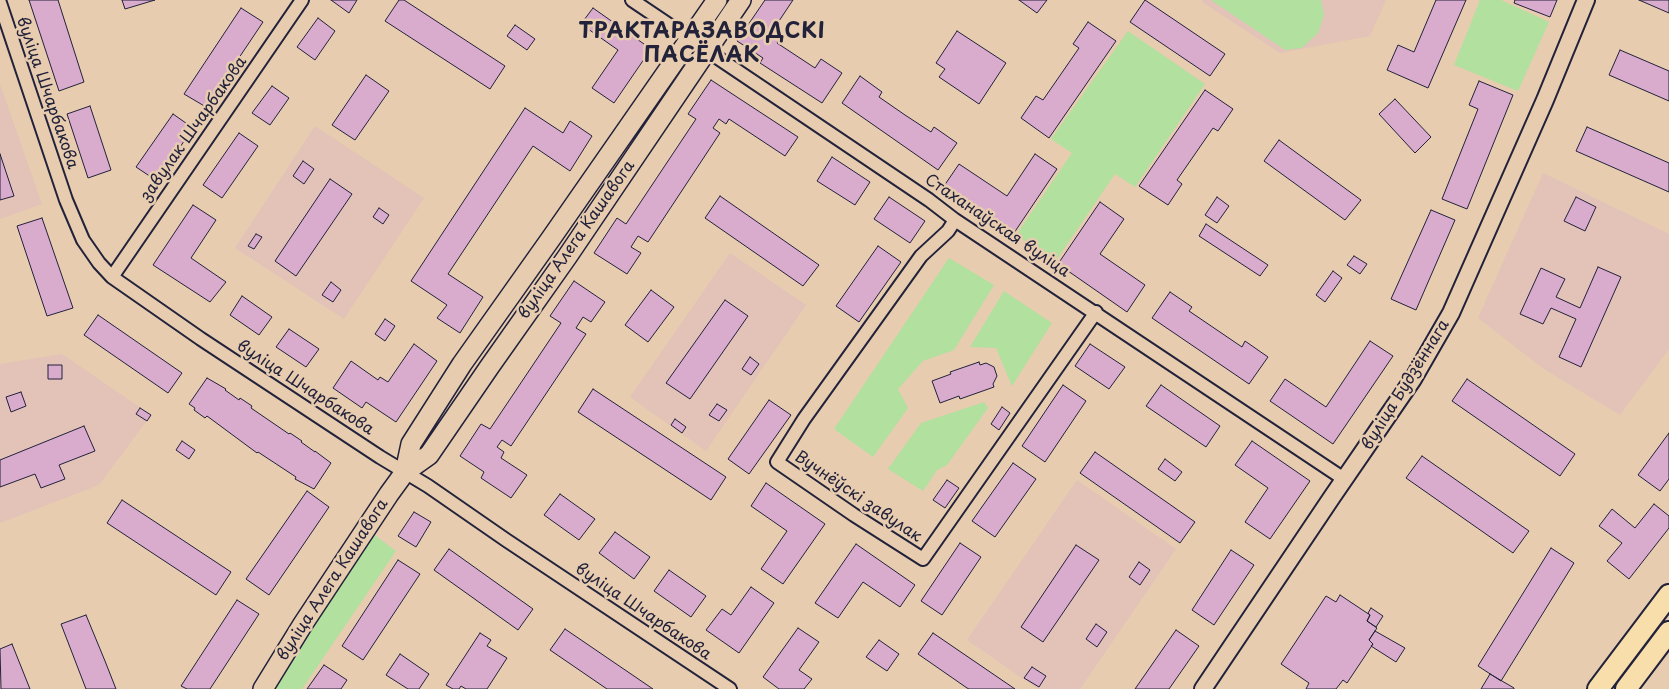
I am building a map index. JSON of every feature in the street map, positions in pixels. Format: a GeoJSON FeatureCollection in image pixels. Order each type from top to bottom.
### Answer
{"type":"FeatureCollection","features":[{"type":"Feature","properties":{"kind":"main road","name":"вуліца Алега Кашавога"},"geometry":{"type":"LineString","coordinates":[[263,689],[303,624],[404,472],[411,444],[462,364],[717,0]]}},
{"type":"Feature","properties":{"kind":"main road","name":"вуліца Алега Кашавога"},"geometry":{"type":"LineString","coordinates":[[404,472],[429,456],[741,0]]}},
{"type":"Feature","properties":{"kind":"main road"},"geometry":{"type":"LineString","coordinates":[[1598,689],[1669,595]]}},
{"type":"Feature","properties":{"kind":"main road"},"geometry":{"type":"LineString","coordinates":[[1626,689],[1669,632]]}},
{"type":"Feature","properties":{"kind":"street","name":"завулак Шчарбакова"},"geometry":{"type":"LineString","coordinates":[[112,277],[302,0]]}},
{"type":"Feature","properties":{"kind":"street","name":"Стаханаўская вуліца"},"geometry":{"type":"LineString","coordinates":[[632,0],[929,200],[955,220],[1096,312],[1244,414],[1344,479]]}},
{"type":"Feature","properties":{"kind":"street","name":"вуліца Будзённага"},"geometry":{"type":"LineString","coordinates":[[1203,689],[1413,379],[1451,313],[1586,0]]}},
{"type":"Feature","properties":{"kind":"street","name":"вуліца Шчарбакова"},"geometry":{"type":"LineString","coordinates":[[0,3],[70,208],[83,240],[99,264],[112,277],[208,343],[428,486],[730,689]]}},
{"type":"Feature","properties":{"kind":"street","name":"Вучнёўскі завулак"},"geometry":{"type":"LineString","coordinates":[[955,220],[948,231],[921,256],[804,419],[776,462],[854,515],[923,559],[1096,312]]}},
{"type":"Feature","properties":{"kind":"shaded area"},"geometry":{"type":"Polygon","coordinates":[[[1202,0],[1386,0],[1370,36],[1280,53],[1202,2],[1202,0]]]}},
{"type":"Feature","properties":{"kind":"shaded area"},"geometry":{"type":"Polygon","coordinates":[[[0,84],[42,204],[0,219],[0,84]]]}},
{"type":"Feature","properties":{"kind":"shaded area"},"geometry":{"type":"Polygon","coordinates":[[[315,126],[424,198],[344,319],[235,248],[315,126]]]}},
{"type":"Feature","properties":{"kind":"shaded area"},"geometry":{"type":"Polygon","coordinates":[[[1543,173],[1669,234],[1669,349],[1620,415],[1544,369],[1478,318],[1543,173]]]}},
{"type":"Feature","properties":{"kind":"shaded area"},"geometry":{"type":"Polygon","coordinates":[[[730,253],[806,305],[706,451],[630,397],[730,253]]]}},
{"type":"Feature","properties":{"kind":"shaded area"},"geometry":{"type":"Polygon","coordinates":[[[62,354],[151,415],[99,485],[0,523],[0,364],[62,354]]]}},
{"type":"Feature","properties":{"kind":"shaded area"},"geometry":{"type":"Polygon","coordinates":[[[1077,480],[1176,549],[1080,689],[1038,689],[967,640],[1077,480]]]}},
{"type":"Feature","properties":{"kind":"green space"},"geometry":{"type":"Polygon","coordinates":[[[1211,0],[1321,0],[1324,15],[1318,33],[1302,48],[1285,50],[1211,0]]]}},
{"type":"Feature","properties":{"kind":"green space"},"geometry":{"type":"Polygon","coordinates":[[[1480,0],[1501,0],[1549,22],[1518,91],[1454,65],[1480,0]]]}},
{"type":"Feature","properties":{"kind":"green space"},"geometry":{"type":"Polygon","coordinates":[[[1128,31],[1205,84],[1135,187],[1115,174],[1055,262],[1016,235],[1072,153],[1051,139],[1128,31]]]}},
{"type":"Feature","properties":{"kind":"green space"},"geometry":{"type":"Polygon","coordinates":[[[949,258],[994,285],[954,350],[923,361],[898,389],[908,408],[873,457],[834,429],[949,258]]]}},
{"type":"Feature","properties":{"kind":"green space"},"geometry":{"type":"Polygon","coordinates":[[[1004,291],[1052,323],[1012,386],[996,348],[970,347],[1004,291]]]}},
{"type":"Feature","properties":{"kind":"green space"},"geometry":{"type":"Polygon","coordinates":[[[984,402],[988,408],[947,465],[937,470],[923,491],[888,469],[921,423],[984,402]]]}},
{"type":"Feature","properties":{"kind":"green space"},"geometry":{"type":"Polygon","coordinates":[[[373,534],[396,551],[302,689],[269,689],[373,534]]]}},
{"type":"Feature","properties":{"kind":"building"},"geometry":{"type":"Polygon","coordinates":[[[29,0],[58,0],[84,82],[59,91],[29,0]]]}},
{"type":"Feature","properties":{"kind":"building"},"geometry":{"type":"Polygon","coordinates":[[[122,0],[155,0],[125,9],[122,0]]]}},
{"type":"Feature","properties":{"kind":"building"},"geometry":{"type":"Polygon","coordinates":[[[331,0],[357,0],[349,13],[331,0]]]}},
{"type":"Feature","properties":{"kind":"building"},"geometry":{"type":"Polygon","coordinates":[[[399,0],[404,0],[505,66],[490,89],[385,21],[399,0]]]}},
{"type":"Feature","properties":{"kind":"building"},"geometry":{"type":"Polygon","coordinates":[[[765,0],[793,0],[771,33],[780,39],[777,43],[815,68],[821,59],[842,73],[822,103],[760,63],[763,58],[737,41],[765,0]]]}},
{"type":"Feature","properties":{"kind":"building"},"geometry":{"type":"Polygon","coordinates":[[[1019,0],[1047,0],[1037,13],[1019,0]]]}},
{"type":"Feature","properties":{"kind":"building"},"geometry":{"type":"Polygon","coordinates":[[[1145,0],[1225,54],[1210,76],[1130,22],[1145,0]]]}},
{"type":"Feature","properties":{"kind":"building"},"geometry":{"type":"Polygon","coordinates":[[[1436,0],[1466,0],[1428,88],[1387,70],[1398,45],[1414,52],[1436,0]]]}},
{"type":"Feature","properties":{"kind":"building"},"geometry":{"type":"Polygon","coordinates":[[[1515,0],[1557,0],[1550,17],[1514,3],[1515,0]]]}},
{"type":"Feature","properties":{"kind":"building"},"geometry":{"type":"Polygon","coordinates":[[[1639,0],[1669,0],[1669,13],[1639,0]]]}},
{"type":"Feature","properties":{"kind":"building"},"geometry":{"type":"Polygon","coordinates":[[[241,8],[263,22],[206,107],[184,94],[241,8]]]}},
{"type":"Feature","properties":{"kind":"building"},"geometry":{"type":"Polygon","coordinates":[[[593,8],[651,49],[614,103],[592,88],[618,50],[581,24],[593,8]]]}},
{"type":"Feature","properties":{"kind":"building"},"geometry":{"type":"Polygon","coordinates":[[[318,18],[335,31],[315,60],[297,47],[318,18]]]}},
{"type":"Feature","properties":{"kind":"building"},"geometry":{"type":"Polygon","coordinates":[[[1088,22],[1116,41],[1049,138],[1021,118],[1036,96],[1043,100],[1079,48],[1073,44],[1088,22]]]}},
{"type":"Feature","properties":{"kind":"building"},"geometry":{"type":"Polygon","coordinates":[[[515,25],[535,39],[527,50],[507,36],[515,25]]]}},
{"type":"Feature","properties":{"kind":"building"},"geometry":{"type":"Polygon","coordinates":[[[957,31],[1006,63],[979,104],[939,77],[945,69],[936,63],[957,31]]]}},
{"type":"Feature","properties":{"kind":"building"},"geometry":{"type":"Polygon","coordinates":[[[1620,50],[1669,71],[1669,101],[1609,75],[1620,50]]]}},
{"type":"Feature","properties":{"kind":"building"},"geometry":{"type":"Polygon","coordinates":[[[366,75],[389,91],[355,140],[332,125],[366,75]]]}},
{"type":"Feature","properties":{"kind":"building"},"geometry":{"type":"Polygon","coordinates":[[[860,76],[882,92],[879,97],[905,115],[931,132],[934,127],[957,143],[938,170],[842,103],[860,76]]]}},
{"type":"Feature","properties":{"kind":"building"},"geometry":{"type":"Polygon","coordinates":[[[711,80],[798,137],[785,156],[729,119],[726,124],[719,119],[713,128],[720,133],[648,242],[638,236],[631,247],[641,253],[627,274],[594,253],[617,218],[626,224],[696,119],[688,114],[711,80]]]}},
{"type":"Feature","properties":{"kind":"building"},"geometry":{"type":"Polygon","coordinates":[[[1479,81],[1513,95],[1467,209],[1442,199],[1478,109],[1469,105],[1479,81]]]}},
{"type":"Feature","properties":{"kind":"building"},"geometry":{"type":"Polygon","coordinates":[[[272,86],[289,98],[270,125],[252,113],[272,86]]]}},
{"type":"Feature","properties":{"kind":"building"},"geometry":{"type":"Polygon","coordinates":[[[1205,90],[1233,109],[1218,131],[1213,128],[1177,180],[1182,184],[1168,205],[1139,186],[1205,90]]]}},
{"type":"Feature","properties":{"kind":"building"},"geometry":{"type":"Polygon","coordinates":[[[1395,99],[1431,137],[1415,153],[1379,114],[1395,99]]]}},
{"type":"Feature","properties":{"kind":"building"},"geometry":{"type":"Polygon","coordinates":[[[90,106],[111,170],[88,178],[67,114],[90,106]]]}},
{"type":"Feature","properties":{"kind":"building"},"geometry":{"type":"Polygon","coordinates":[[[525,108],[563,133],[570,121],[592,136],[570,171],[533,146],[448,274],[483,297],[460,333],[437,318],[447,305],[411,281],[525,108]]]}},
{"type":"Feature","properties":{"kind":"building"},"geometry":{"type":"Polygon","coordinates":[[[173,114],[193,128],[157,181],[136,167],[173,114]]]}},
{"type":"Feature","properties":{"kind":"building"},"geometry":{"type":"Polygon","coordinates":[[[1587,127],[1669,163],[1669,192],[1576,151],[1587,127]]]}},
{"type":"Feature","properties":{"kind":"building"},"geometry":{"type":"Polygon","coordinates":[[[239,133],[258,146],[222,198],[203,185],[239,133]]]}},
{"type":"Feature","properties":{"kind":"building"},"geometry":{"type":"Polygon","coordinates":[[[1279,140],[1361,200],[1345,220],[1264,161],[1279,140]]]}},
{"type":"Feature","properties":{"kind":"building"},"geometry":{"type":"Polygon","coordinates":[[[0,154],[14,196],[0,200],[0,154]]]}},
{"type":"Feature","properties":{"kind":"building"},"geometry":{"type":"Polygon","coordinates":[[[1035,154],[1057,169],[1014,233],[944,186],[959,164],[1007,196],[1035,154]]]}},
{"type":"Feature","properties":{"kind":"building"},"geometry":{"type":"Polygon","coordinates":[[[832,157],[870,182],[855,205],[817,181],[832,157]]]}},
{"type":"Feature","properties":{"kind":"building"},"geometry":{"type":"Polygon","coordinates":[[[303,161],[314,169],[304,184],[293,176],[303,161]]]}},
{"type":"Feature","properties":{"kind":"building"},"geometry":{"type":"Polygon","coordinates":[[[330,179],[352,194],[296,276],[275,261],[330,179]]]}},
{"type":"Feature","properties":{"kind":"building"},"geometry":{"type":"Polygon","coordinates":[[[720,196],[819,265],[803,286],[705,218],[720,196]]]}},
{"type":"Feature","properties":{"kind":"building"},"geometry":{"type":"Polygon","coordinates":[[[889,197],[925,221],[910,243],[874,219],[889,197]]]}},
{"type":"Feature","properties":{"kind":"building"},"geometry":{"type":"Polygon","coordinates":[[[1217,197],[1229,206],[1217,223],[1205,215],[1217,197]]]}},
{"type":"Feature","properties":{"kind":"building"},"geometry":{"type":"Polygon","coordinates":[[[1576,197],[1596,207],[1585,231],[1564,221],[1576,197]]]}},
{"type":"Feature","properties":{"kind":"building"},"geometry":{"type":"Polygon","coordinates":[[[1100,202],[1124,219],[1100,254],[1145,285],[1127,312],[1058,264],[1100,202]]]}},
{"type":"Feature","properties":{"kind":"building"},"geometry":{"type":"Polygon","coordinates":[[[193,205],[216,220],[191,258],[226,282],[210,302],[153,265],[193,205]]]}},
{"type":"Feature","properties":{"kind":"building"},"geometry":{"type":"Polygon","coordinates":[[[379,208],[389,215],[383,224],[373,217],[379,208]]]}},
{"type":"Feature","properties":{"kind":"building"},"geometry":{"type":"Polygon","coordinates":[[[1431,210],[1455,220],[1416,310],[1391,299],[1431,210]]]}},
{"type":"Feature","properties":{"kind":"building"},"geometry":{"type":"Polygon","coordinates":[[[42,218],[73,308],[47,316],[17,226],[42,218]]]}},
{"type":"Feature","properties":{"kind":"building"},"geometry":{"type":"Polygon","coordinates":[[[1206,224],[1268,265],[1260,276],[1199,236],[1206,224]]]}},
{"type":"Feature","properties":{"kind":"building"},"geometry":{"type":"Polygon","coordinates":[[[256,234],[262,237],[254,249],[248,246],[256,234]]]}},
{"type":"Feature","properties":{"kind":"building"},"geometry":{"type":"Polygon","coordinates":[[[878,246],[901,262],[859,322],[836,306],[878,246]]]}},
{"type":"Feature","properties":{"kind":"building"},"geometry":{"type":"Polygon","coordinates":[[[1354,256],[1367,264],[1360,274],[1347,265],[1354,256]]]}},
{"type":"Feature","properties":{"kind":"building"},"geometry":{"type":"Polygon","coordinates":[[[1598,267],[1621,277],[1581,367],[1559,357],[1576,319],[1551,308],[1543,324],[1520,314],[1541,268],[1565,279],[1556,297],[1580,308],[1598,267]]]}},
{"type":"Feature","properties":{"kind":"building"},"geometry":{"type":"Polygon","coordinates":[[[1333,271],[1342,278],[1325,302],[1316,295],[1333,271]]]}},
{"type":"Feature","properties":{"kind":"building"},"geometry":{"type":"Polygon","coordinates":[[[574,281],[605,302],[591,322],[583,317],[576,328],[586,334],[511,446],[502,440],[497,447],[504,452],[501,458],[527,475],[511,498],[481,478],[484,472],[460,456],[481,424],[490,429],[561,323],[550,316],[574,281]]]}},
{"type":"Feature","properties":{"kind":"building"},"geometry":{"type":"Polygon","coordinates":[[[331,282],[341,290],[333,302],[322,295],[331,282]]]}},
{"type":"Feature","properties":{"kind":"building"},"geometry":{"type":"Polygon","coordinates":[[[651,290],[674,307],[648,342],[625,325],[651,290]]]}},
{"type":"Feature","properties":{"kind":"building"},"geometry":{"type":"Polygon","coordinates":[[[1170,292],[1192,307],[1189,311],[1242,347],[1245,341],[1268,357],[1249,384],[1152,318],[1170,292]]]}},
{"type":"Feature","properties":{"kind":"building"},"geometry":{"type":"Polygon","coordinates":[[[242,296],[272,317],[259,335],[230,315],[242,296]]]}},
{"type":"Feature","properties":{"kind":"building"},"geometry":{"type":"Polygon","coordinates":[[[725,300],[748,316],[690,399],[666,383],[725,300]]]}},
{"type":"Feature","properties":{"kind":"building"},"geometry":{"type":"Polygon","coordinates":[[[98,315],[182,373],[168,393],[84,335],[98,315]]]}},
{"type":"Feature","properties":{"kind":"building"},"geometry":{"type":"Polygon","coordinates":[[[385,319],[395,326],[385,341],[375,334],[385,319]]]}},
{"type":"Feature","properties":{"kind":"building"},"geometry":{"type":"Polygon","coordinates":[[[289,329],[319,349],[306,367],[276,347],[289,329]]]}},
{"type":"Feature","properties":{"kind":"building"},"geometry":{"type":"Polygon","coordinates":[[[1370,341],[1393,356],[1333,444],[1270,401],[1285,379],[1326,407],[1370,341]]]}},
{"type":"Feature","properties":{"kind":"building"},"geometry":{"type":"Polygon","coordinates":[[[414,344],[437,361],[396,422],[366,402],[362,408],[333,388],[351,361],[378,380],[380,377],[388,382],[414,344]]]}},
{"type":"Feature","properties":{"kind":"building"},"geometry":{"type":"Polygon","coordinates":[[[1090,344],[1125,367],[1109,389],[1075,366],[1090,344]]]}},
{"type":"Feature","properties":{"kind":"building"},"geometry":{"type":"Polygon","coordinates":[[[750,357],[759,364],[751,375],[742,369],[750,357]]]}},
{"type":"Feature","properties":{"kind":"building"},"geometry":{"type":"Polygon","coordinates":[[[979,362],[980,365],[986,363],[994,367],[997,376],[993,384],[994,387],[960,399],[959,396],[940,403],[932,381],[951,374],[950,372],[979,362]]]}},
{"type":"Feature","properties":{"kind":"building"},"geometry":{"type":"Polygon","coordinates":[[[48,365],[62,365],[62,379],[48,379],[48,365]]]}},
{"type":"Feature","properties":{"kind":"building"},"geometry":{"type":"Polygon","coordinates":[[[207,378],[226,389],[239,400],[240,398],[252,406],[251,408],[302,441],[331,463],[314,489],[295,479],[296,477],[257,453],[207,416],[205,418],[194,410],[195,408],[189,404],[207,378]]]}},
{"type":"Feature","properties":{"kind":"building"},"geometry":{"type":"Polygon","coordinates":[[[1467,379],[1575,454],[1560,476],[1452,401],[1467,379]]]}},
{"type":"Feature","properties":{"kind":"building"},"geometry":{"type":"Polygon","coordinates":[[[1063,385],[1086,401],[1045,462],[1022,446],[1063,385]]]}},
{"type":"Feature","properties":{"kind":"building"},"geometry":{"type":"Polygon","coordinates":[[[1161,385],[1220,426],[1206,447],[1146,406],[1161,385]]]}},
{"type":"Feature","properties":{"kind":"building"},"geometry":{"type":"Polygon","coordinates":[[[593,389],[726,477],[711,500],[578,412],[593,389]]]}},
{"type":"Feature","properties":{"kind":"building"},"geometry":{"type":"Polygon","coordinates":[[[21,392],[26,406],[11,412],[6,397],[21,392]]]}},
{"type":"Feature","properties":{"kind":"building"},"geometry":{"type":"Polygon","coordinates":[[[769,400],[791,415],[749,474],[728,459],[769,400]]]}},
{"type":"Feature","properties":{"kind":"building"},"geometry":{"type":"Polygon","coordinates":[[[717,404],[727,410],[719,421],[709,415],[717,404]]]}},
{"type":"Feature","properties":{"kind":"building"},"geometry":{"type":"Polygon","coordinates":[[[1002,407],[1010,413],[999,430],[991,424],[1002,407]]]}},
{"type":"Feature","properties":{"kind":"building"},"geometry":{"type":"Polygon","coordinates":[[[140,408],[151,415],[147,421],[136,414],[140,408]]]}},
{"type":"Feature","properties":{"kind":"building"},"geometry":{"type":"Polygon","coordinates":[[[675,419],[686,427],[682,433],[671,425],[675,419]]]}},
{"type":"Feature","properties":{"kind":"building"},"geometry":{"type":"Polygon","coordinates":[[[84,426],[95,451],[59,465],[65,479],[41,488],[35,474],[0,487],[0,460],[84,426]]]}},
{"type":"Feature","properties":{"kind":"building"},"geometry":{"type":"Polygon","coordinates":[[[1669,433],[1669,479],[1660,491],[1638,475],[1669,433]]]}},
{"type":"Feature","properties":{"kind":"building"},"geometry":{"type":"Polygon","coordinates":[[[182,441],[195,450],[189,459],[176,450],[182,441]]]}},
{"type":"Feature","properties":{"kind":"building"},"geometry":{"type":"Polygon","coordinates":[[[1252,441],[1310,481],[1270,539],[1245,522],[1268,488],[1235,465],[1252,441]]]}},
{"type":"Feature","properties":{"kind":"building"},"geometry":{"type":"Polygon","coordinates":[[[1095,452],[1195,522],[1180,543],[1080,473],[1095,452]]]}},
{"type":"Feature","properties":{"kind":"building"},"geometry":{"type":"Polygon","coordinates":[[[1422,456],[1529,531],[1513,553],[1406,478],[1422,456]]]}},
{"type":"Feature","properties":{"kind":"building"},"geometry":{"type":"Polygon","coordinates":[[[1165,459],[1182,472],[1175,481],[1158,469],[1165,459]]]}},
{"type":"Feature","properties":{"kind":"building"},"geometry":{"type":"Polygon","coordinates":[[[1013,463],[1036,479],[995,537],[972,521],[1013,463]]]}},
{"type":"Feature","properties":{"kind":"building"},"geometry":{"type":"Polygon","coordinates":[[[947,480],[959,488],[945,508],[933,500],[947,480]]]}},
{"type":"Feature","properties":{"kind":"building"},"geometry":{"type":"Polygon","coordinates":[[[766,483],[825,524],[783,584],[761,569],[787,531],[751,506],[766,483]]]}},
{"type":"Feature","properties":{"kind":"building"},"geometry":{"type":"Polygon","coordinates":[[[307,491],[329,507],[269,595],[246,579],[307,491]]]}},
{"type":"Feature","properties":{"kind":"building"},"geometry":{"type":"Polygon","coordinates":[[[560,494],[595,519],[579,540],[544,515],[560,494]]]}},
{"type":"Feature","properties":{"kind":"building"},"geometry":{"type":"Polygon","coordinates":[[[122,500],[231,572],[216,595],[107,523],[122,500]]]}},
{"type":"Feature","properties":{"kind":"building"},"geometry":{"type":"Polygon","coordinates":[[[1654,504],[1669,516],[1669,528],[1629,579],[1607,561],[1622,543],[1599,526],[1612,509],[1635,528],[1654,504]]]}},
{"type":"Feature","properties":{"kind":"building"},"geometry":{"type":"Polygon","coordinates":[[[414,512],[431,522],[416,547],[398,536],[414,512]]]}},
{"type":"Feature","properties":{"kind":"building"},"geometry":{"type":"Polygon","coordinates":[[[615,532],[650,557],[634,579],[599,553],[615,532]]]}},
{"type":"Feature","properties":{"kind":"building"},"geometry":{"type":"Polygon","coordinates":[[[960,543],[981,557],[942,615],[921,601],[960,543]]]}},
{"type":"Feature","properties":{"kind":"building"},"geometry":{"type":"Polygon","coordinates":[[[856,544],[915,585],[900,607],[863,582],[838,618],[815,603],[856,544]]]}},
{"type":"Feature","properties":{"kind":"building"},"geometry":{"type":"Polygon","coordinates":[[[1076,545],[1099,560],[1043,642],[1021,627],[1076,545]]]}},
{"type":"Feature","properties":{"kind":"building"},"geometry":{"type":"Polygon","coordinates":[[[1551,548],[1574,563],[1501,681],[1478,666],[1551,548]]]}},
{"type":"Feature","properties":{"kind":"building"},"geometry":{"type":"Polygon","coordinates":[[[449,549],[533,609],[518,630],[434,570],[449,549]]]}},
{"type":"Feature","properties":{"kind":"building"},"geometry":{"type":"Polygon","coordinates":[[[1231,550],[1254,565],[1214,625],[1192,610],[1231,550]]]}},
{"type":"Feature","properties":{"kind":"building"},"geometry":{"type":"Polygon","coordinates":[[[398,560],[420,574],[363,660],[342,646],[398,560]]]}},
{"type":"Feature","properties":{"kind":"building"},"geometry":{"type":"Polygon","coordinates":[[[1139,562],[1150,570],[1140,585],[1129,577],[1139,562]]]}},
{"type":"Feature","properties":{"kind":"building"},"geometry":{"type":"Polygon","coordinates":[[[669,570],[706,596],[691,617],[654,591],[669,570]]]}},
{"type":"Feature","properties":{"kind":"building"},"geometry":{"type":"Polygon","coordinates":[[[751,587],[774,603],[739,653],[706,630],[722,609],[731,615],[751,587]]]}},
{"type":"Feature","properties":{"kind":"building"},"geometry":{"type":"Polygon","coordinates":[[[1340,595],[1370,615],[1367,621],[1377,628],[1369,640],[1373,644],[1347,683],[1343,680],[1336,689],[1306,689],[1309,683],[1281,664],[1326,596],[1336,602],[1340,595]]]}},
{"type":"Feature","properties":{"kind":"building"},"geometry":{"type":"Polygon","coordinates":[[[237,600],[259,614],[210,689],[187,689],[181,686],[237,600]]]}},
{"type":"Feature","properties":{"kind":"building"},"geometry":{"type":"Polygon","coordinates":[[[1371,608],[1383,616],[1376,627],[1367,621],[1371,608]]]}},
{"type":"Feature","properties":{"kind":"building"},"geometry":{"type":"Polygon","coordinates":[[[86,615],[116,689],[86,689],[61,624],[86,615]]]}},
{"type":"Feature","properties":{"kind":"building"},"geometry":{"type":"Polygon","coordinates":[[[1096,624],[1107,632],[1097,647],[1086,639],[1096,624]]]}},
{"type":"Feature","properties":{"kind":"building"},"geometry":{"type":"Polygon","coordinates":[[[798,628],[819,642],[799,670],[812,679],[804,689],[779,689],[763,677],[798,628]]]}},
{"type":"Feature","properties":{"kind":"building"},"geometry":{"type":"Polygon","coordinates":[[[565,629],[653,689],[607,689],[550,650],[565,629]]]}},
{"type":"Feature","properties":{"kind":"building"},"geometry":{"type":"Polygon","coordinates":[[[1176,630],[1199,646],[1169,689],[1135,689],[1176,630]]]}},
{"type":"Feature","properties":{"kind":"building"},"geometry":{"type":"Polygon","coordinates":[[[1375,631],[1405,648],[1396,662],[1371,646],[1373,644],[1369,640],[1375,631]]]}},
{"type":"Feature","properties":{"kind":"building"},"geometry":{"type":"Polygon","coordinates":[[[480,633],[491,640],[487,646],[507,658],[487,689],[466,689],[461,686],[459,689],[453,689],[446,685],[480,633]]]}},
{"type":"Feature","properties":{"kind":"building"},"geometry":{"type":"Polygon","coordinates":[[[933,633],[1015,689],[967,688],[918,654],[933,633]]]}},
{"type":"Feature","properties":{"kind":"building"},"geometry":{"type":"Polygon","coordinates":[[[879,640],[899,654],[887,671],[866,657],[879,640]]]}},
{"type":"Feature","properties":{"kind":"building"},"geometry":{"type":"Polygon","coordinates":[[[12,644],[30,689],[1,689],[0,649],[12,644]]]}},
{"type":"Feature","properties":{"kind":"building"},"geometry":{"type":"Polygon","coordinates":[[[400,654],[429,674],[419,689],[408,689],[386,675],[400,654]]]}},
{"type":"Feature","properties":{"kind":"building"},"geometry":{"type":"Polygon","coordinates":[[[324,665],[347,680],[341,689],[307,689],[324,665]]]}},
{"type":"Feature","properties":{"kind":"building"},"geometry":{"type":"Polygon","coordinates":[[[1032,667],[1046,676],[1039,687],[1024,678],[1032,667]]]}},
{"type":"Feature","properties":{"kind":"building"},"geometry":{"type":"Polygon","coordinates":[[[1490,674],[1514,688],[1514,689],[1481,689],[1490,674]]]}},
{"type":"Feature","properties":{"kind":"district","name":"ТРАКТАРАЗАВОДСКІ ПАСЁЛАК"},"geometry":{"type":"Point","coordinates":[702,44]}}]}
